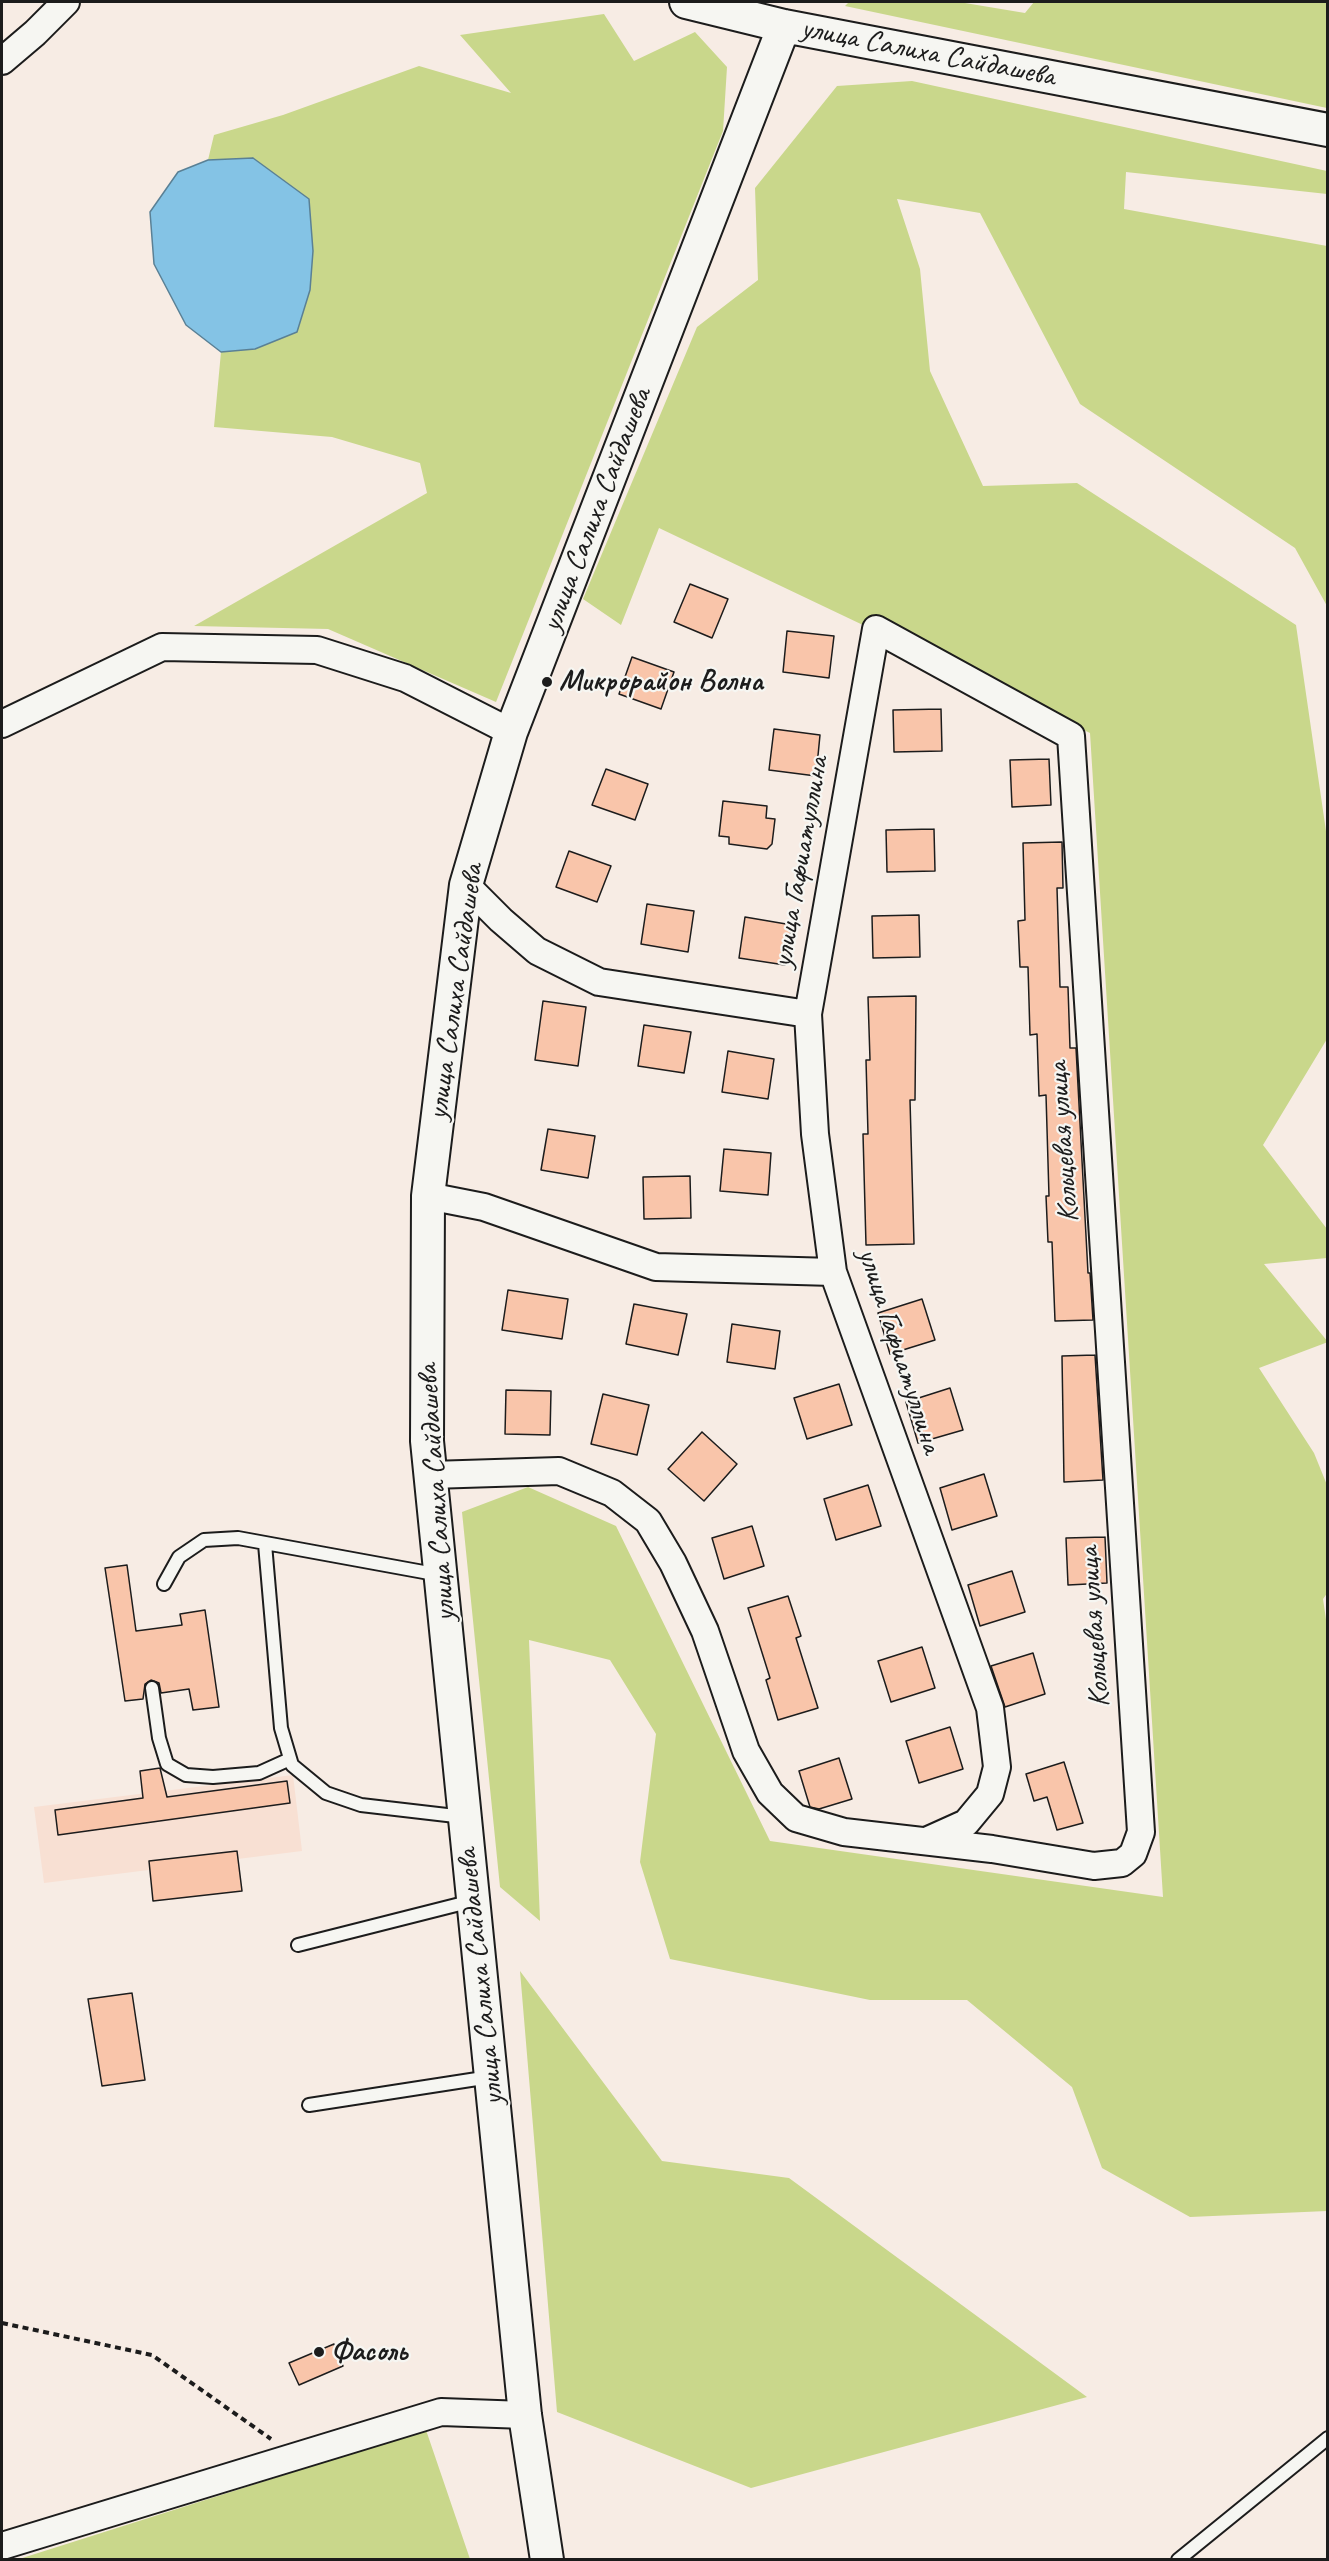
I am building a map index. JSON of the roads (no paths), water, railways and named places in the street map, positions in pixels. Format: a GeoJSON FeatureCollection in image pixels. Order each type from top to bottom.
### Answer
{"type":"FeatureCollection","features":[{"type":"Feature","properties":{"kind":"street"},"geometry":{"type":"LineString","coordinates":[[2,61],[66,2]]}},
{"type":"Feature","properties":{"kind":"street"},"geometry":{"type":"LineString","coordinates":[[686,2],[784,26]]}},
{"type":"Feature","properties":{"kind":"street","name":"улица Салиха Сайдашева"},"geometry":{"type":"LineString","coordinates":[[547,2559],[525,2415],[427,1440],[428,1196],[466,885],[511,732],[784,26],[1328,130]]}},
{"type":"Feature","properties":{"kind":"street"},"geometry":{"type":"LineString","coordinates":[[2,51],[35,33]]}},
{"type":"Feature","properties":{"kind":"street","name":"Кольцевая улица"},"geometry":{"type":"LineString","coordinates":[[431,1475],[559,1471],[612,1493],[648,1521],[673,1563],[705,1631],[746,1751],[770,1793],[796,1818],[844,1832],[992,1849],[1094,1866],[1122,1863],[1133,1854],[1141,1832],[1071,736],[876,629],[869,658]]}},
{"type":"Feature","properties":{"kind":"street"},"geometry":{"type":"LineString","coordinates":[[2,724],[162,647],[173,647],[317,650],[405,678],[511,732]]}},
{"type":"Feature","properties":{"kind":"street","name":"улица Гафиатуллина"},"geometry":{"type":"LineString","coordinates":[[869,658],[808,1014],[815,1134],[832,1272],[990,1708],[997,1767],[990,1794],[966,1823],[926,1841]]}},
{"type":"Feature","properties":{"kind":"street"},"geometry":{"type":"LineString","coordinates":[[466,885],[501,920],[537,951],[599,982],[808,1014]]}},
{"type":"Feature","properties":{"kind":"street"},"geometry":{"type":"LineString","coordinates":[[428,1196],[484,1207],[656,1267],[832,1272]]}},
{"type":"Feature","properties":{"kind":"street"},"geometry":{"type":"LineString","coordinates":[[2,2546],[441,2412],[525,2415]]}},
{"type":"Feature","properties":{"kind":"lane"},"geometry":{"type":"LineString","coordinates":[[164,1584],[179,1557],[204,1540],[238,1538],[441,1576]]}},
{"type":"Feature","properties":{"kind":"lane"},"geometry":{"type":"LineString","coordinates":[[265,1544],[281,1728],[292,1765],[326,1793],[361,1805],[465,1817]]}},
{"type":"Feature","properties":{"kind":"lane"},"geometry":{"type":"LineString","coordinates":[[152,1688],[159,1738],[167,1764],[186,1775],[213,1777],[259,1773],[290,1759]]}},
{"type":"Feature","properties":{"kind":"lane"},"geometry":{"type":"LineString","coordinates":[[298,1945],[474,1901]]}},
{"type":"Feature","properties":{"kind":"lane"},"geometry":{"type":"LineString","coordinates":[[309,2105],[491,2077]]}},
{"type":"Feature","properties":{"kind":"lane"},"geometry":{"type":"LineString","coordinates":[[1178,2559],[1328,2438]]}},
{"type":"Feature","properties":{"kind":"water"},"geometry":{"type":"Polygon","coordinates":[[[253,158],[309,199],[313,251],[310,290],[297,332],[255,349],[221,352],[186,325],[154,264],[150,212],[178,172],[208,160],[253,158]]]}},
{"type":"Feature","properties":{"kind":"place","name":"Микрорайон Волна"},"geometry":{"type":"Point","coordinates":[547,682]}},
{"type":"Feature","properties":{"kind":"place","name":"Фасоль"},"geometry":{"type":"Point","coordinates":[319,2352]}}]}
